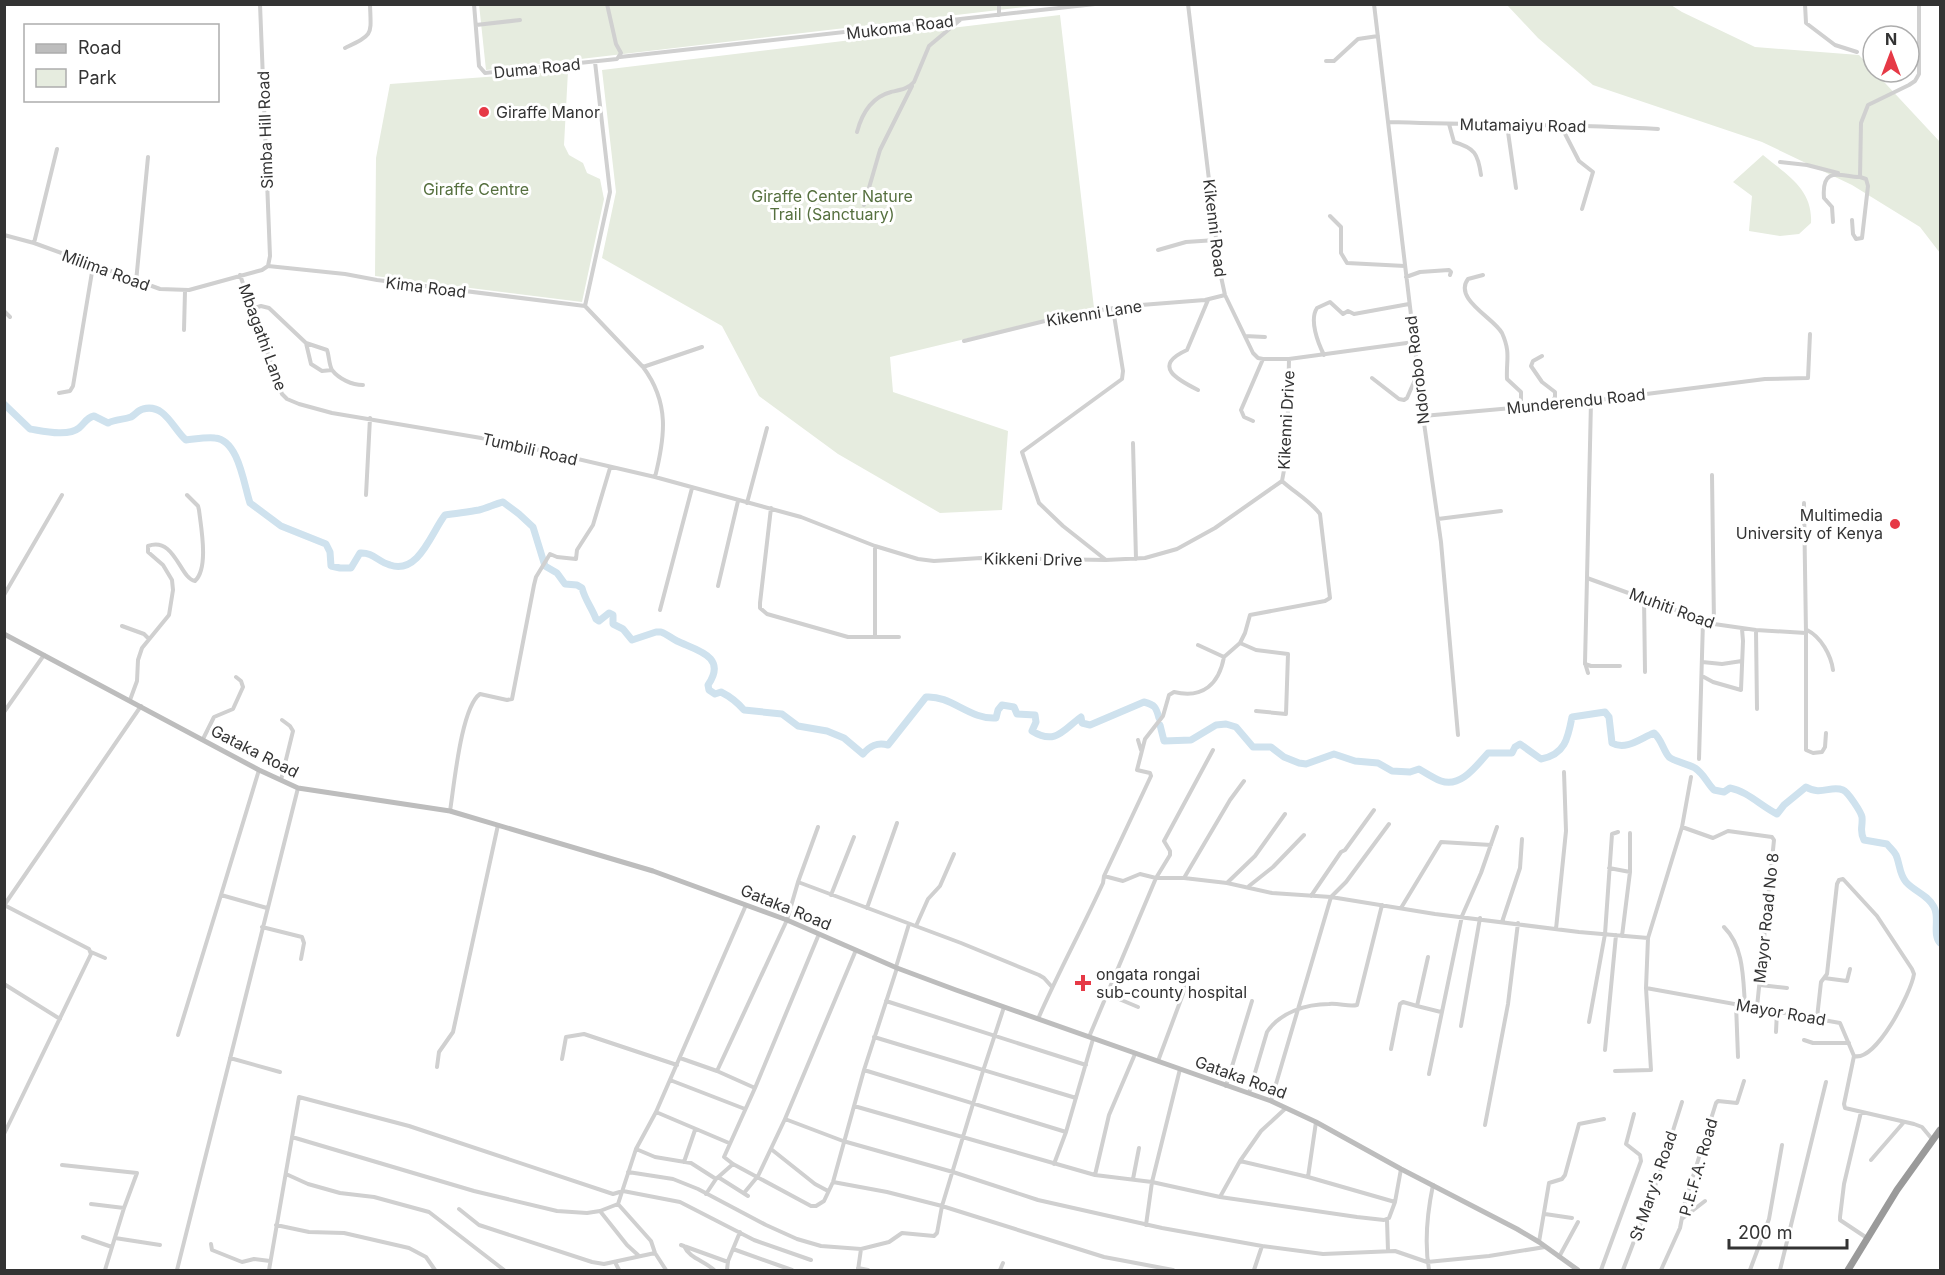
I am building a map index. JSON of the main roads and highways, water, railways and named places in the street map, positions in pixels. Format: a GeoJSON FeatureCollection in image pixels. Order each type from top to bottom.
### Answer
{"type":"FeatureCollection","features":[{"type":"Feature","properties":{"kind":"highway"},"geometry":{"type":"LineString","coordinates":[[1848,1270],[1897,1190],[1941,1130]]}},
{"type":"Feature","properties":{"kind":"waterway"},"geometry":{"type":"LineString","coordinates":[[4,404],[30,429],[55,433],[74,431],[94,416],[108,423],[131,417],[141,410],[151,408],[163,413],[186,440],[215,438],[223,441],[235,455],[250,503],[281,526],[326,544],[330,552],[331,566],[340,568],[351,568],[360,553],[368,554],[390,565],[409,564],[424,550],[445,515],[479,510],[503,502],[533,527],[545,566],[557,573],[565,584],[582,588],[596,619],[599,621],[609,613],[613,615],[613,624],[623,629],[632,640],[661,632],[700,651],[712,661],[713,675],[708,685],[709,690],[715,694],[721,692],[744,710],[782,714],[798,726],[827,731],[844,738],[863,754],[874,745],[888,745],[926,697],[944,700],[987,718],[996,718],[1002,705],[1014,707],[1017,714],[1035,715],[1036,722],[1032,731],[1047,737],[1059,734],[1081,717],[1082,723],[1090,725],[1144,702],[1154,707],[1159,718]]}},
{"type":"Feature","properties":{"kind":"waterway"},"geometry":{"type":"LineString","coordinates":[[1160,725],[1164,741],[1191,740],[1216,725],[1226,724],[1236,727],[1253,747],[1271,747],[1284,757],[1299,763],[1306,764],[1334,754],[1355,761],[1378,763],[1392,771],[1410,772],[1419,769],[1438,780],[1448,782],[1461,779],[1468,774],[1488,753],[1512,753],[1520,744],[1541,759],[1549,757],[1564,744],[1572,717],[1605,712],[1609,717],[1612,743],[1628,745],[1654,733],[1669,757],[1695,768],[1714,790],[1724,792],[1730,788],[1736,790],[1777,814],[1784,805],[1806,787],[1816,791],[1843,790],[1861,814],[1864,840],[1887,844],[1896,855],[1906,882],[1928,899],[1934,907],[1940,943]]}},
{"type":"Feature","properties":{"kind":"place","name":"Giraffe Manor"},"geometry":{"type":"Point","coordinates":[484,112]}},
{"type":"Feature","properties":{"kind":"place","name":"Multimedia University of Kenya"},"geometry":{"type":"Point","coordinates":[1895,524]}},
{"type":"Feature","properties":{"kind":"place","name":"ongata rongai sub-county hospital"},"geometry":{"type":"Point","coordinates":[1083,983]}},
{"type":"Feature","properties":{"kind":"park label","name":"Giraffe Centre"},"geometry":{"type":"Point","coordinates":[476,189]}},
{"type":"Feature","properties":{"kind":"park label","name":"Giraffe Center Nature Trail (Sanctuary)"},"geometry":{"type":"Point","coordinates":[832,205]}}]}
